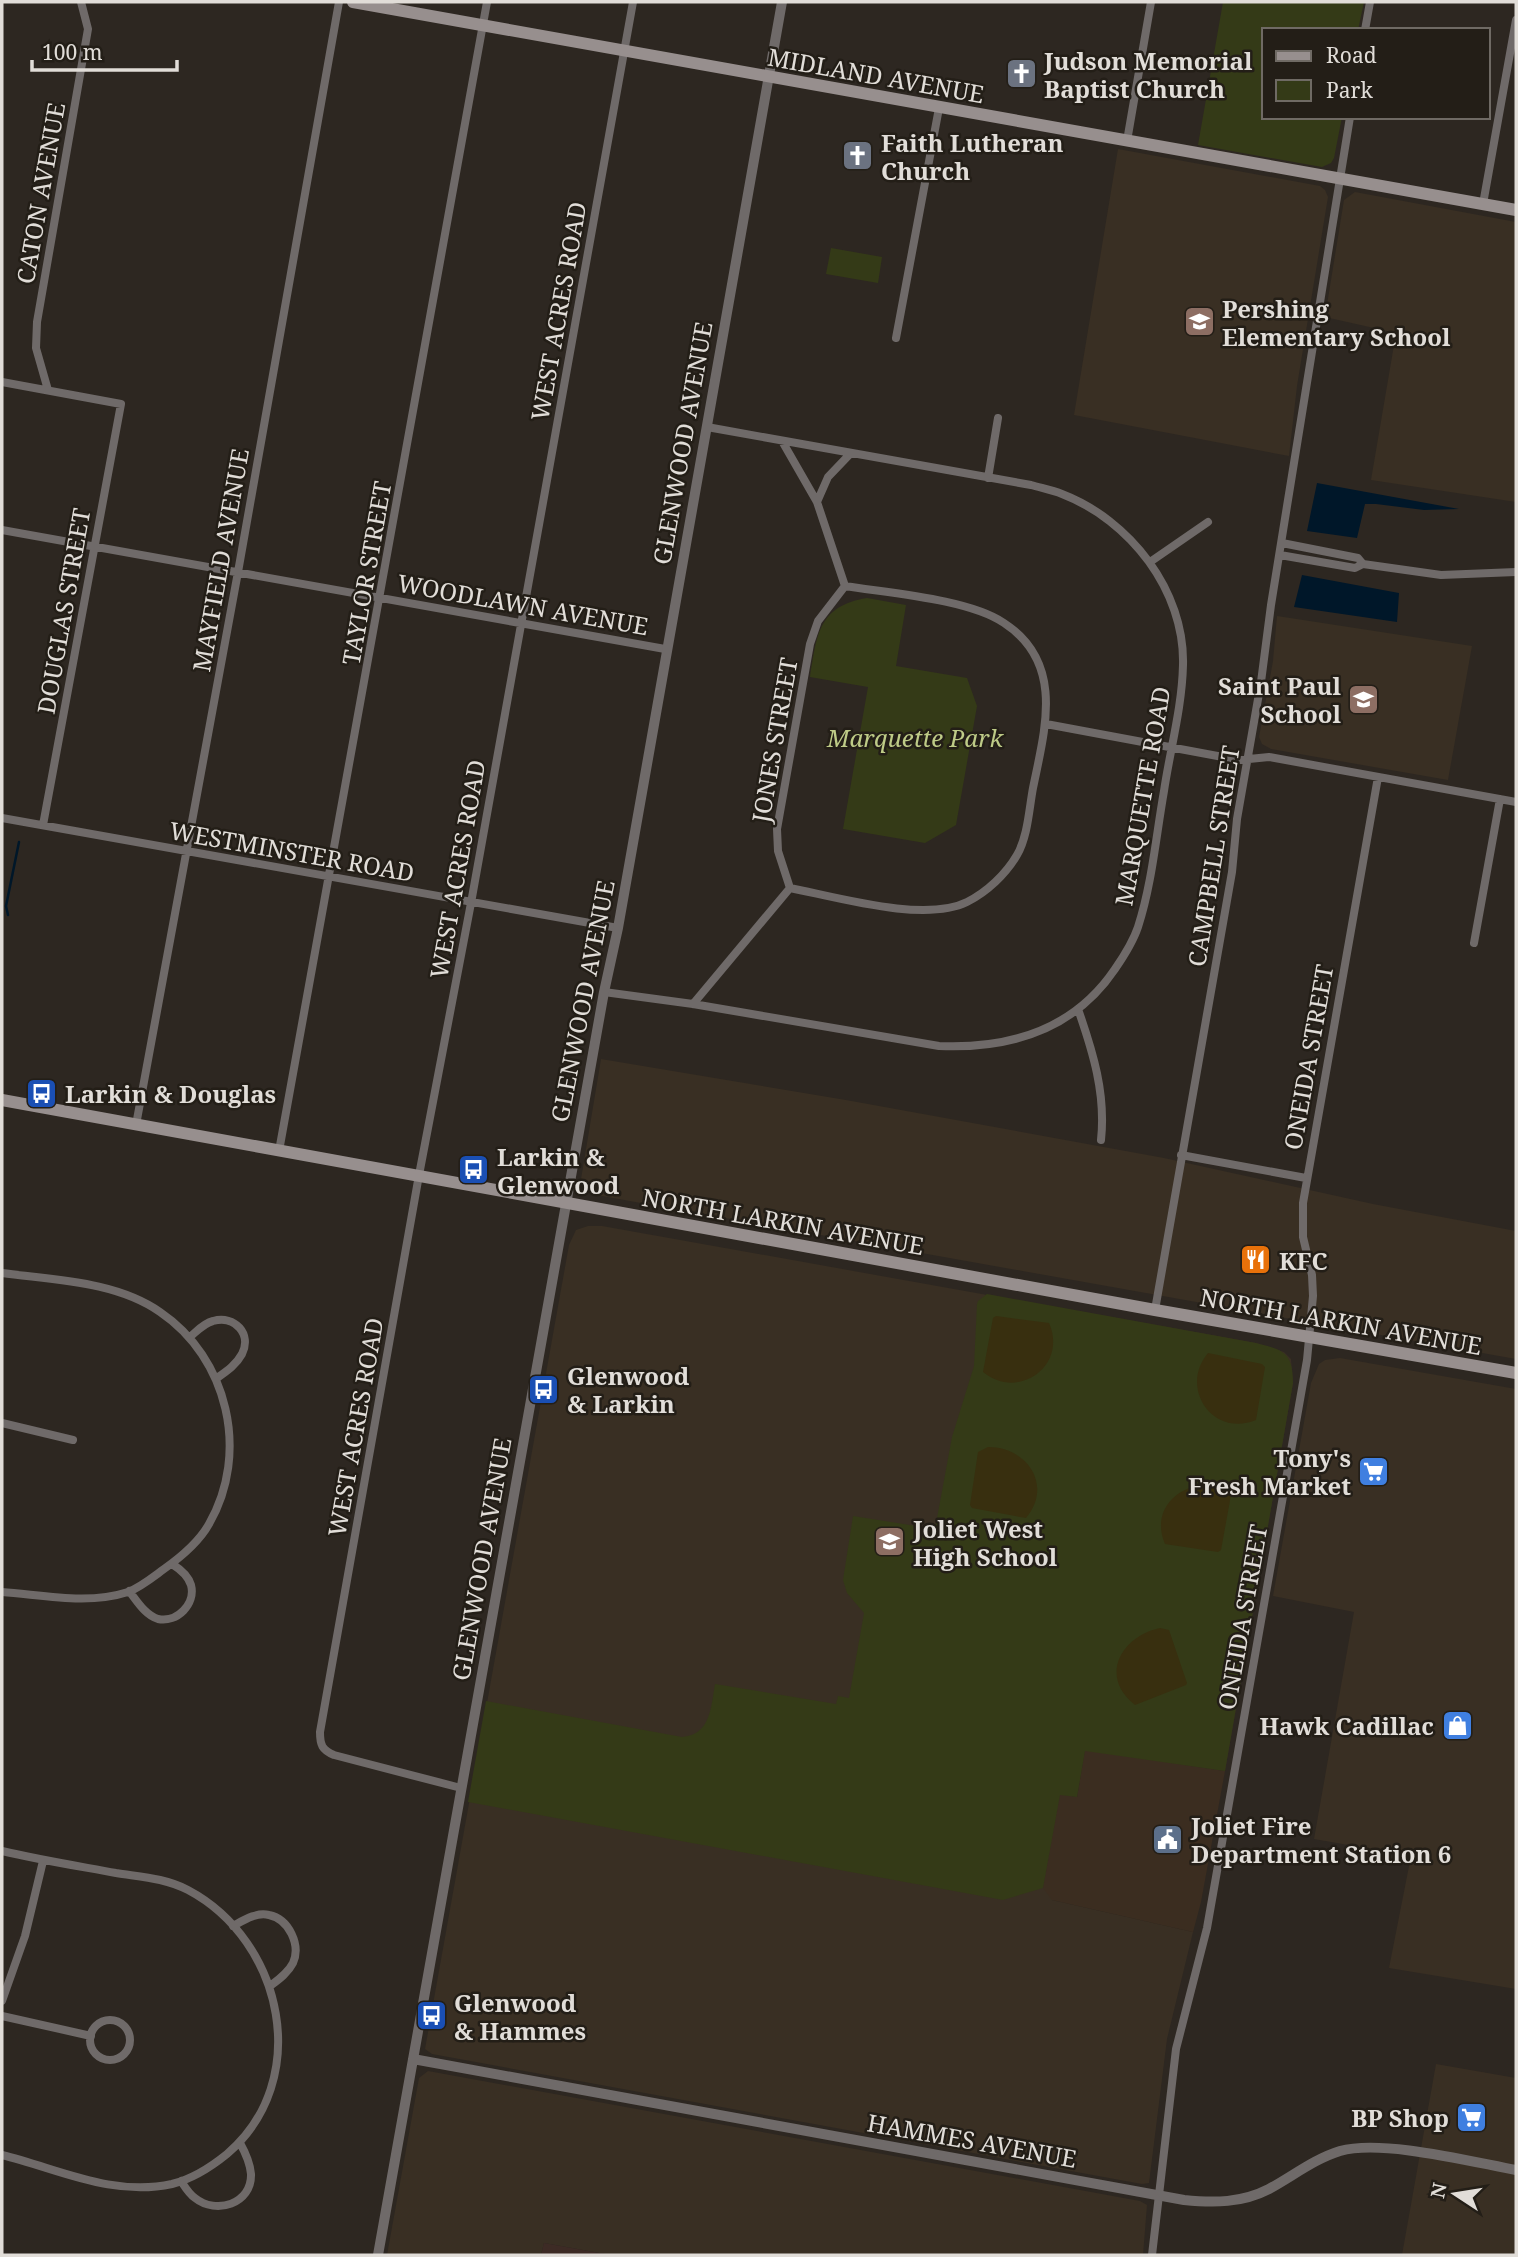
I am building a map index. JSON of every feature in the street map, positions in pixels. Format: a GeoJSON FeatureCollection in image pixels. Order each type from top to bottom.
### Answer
{"type":"FeatureCollection","features":[{"type":"Feature","properties":{"kind":"main road","name":"MIDLAND AVENUE"},"geometry":{"type":"LineString","coordinates":[[353,2],[1516,209]]}},
{"type":"Feature","properties":{"kind":"main road","name":"NORTH LARKIN AVENUE"},"geometry":{"type":"LineString","coordinates":[[2,1100],[1516,1373]]}},
{"type":"Feature","properties":{"kind":"street","name":"CATON AVENUE"},"geometry":{"type":"LineString","coordinates":[[48,390],[36,348],[37,322],[88,29],[81,2]]}},
{"type":"Feature","properties":{"kind":"street","name":"MAYFIELD AVENUE"},"geometry":{"type":"LineString","coordinates":[[136,1125],[339,2]]}},
{"type":"Feature","properties":{"kind":"street","name":"TAYLOR STREET"},"geometry":{"type":"LineString","coordinates":[[279,1151],[487,2]]}},
{"type":"Feature","properties":{"kind":"street","name":"WEST ACRES ROAD"},"geometry":{"type":"LineString","coordinates":[[461,1788],[334,1755],[324,1751],[320,1744],[419,1175],[471,903],[633,2]]}},
{"type":"Feature","properties":{"kind":"street","name":"GLENWOOD AVENUE"},"geometry":{"type":"LineString","coordinates":[[378,2255],[782,2]]}},
{"type":"Feature","properties":{"kind":"street"},"geometry":{"type":"LineString","coordinates":[[1127,141],[1152,2]]}},
{"type":"Feature","properties":{"kind":"street"},"geometry":{"type":"LineString","coordinates":[[1365,28],[1370,2]]}},
{"type":"Feature","properties":{"kind":"street"},"geometry":{"type":"LineString","coordinates":[[1483,204],[1516,20]]}},
{"type":"Feature","properties":{"kind":"street"},"geometry":{"type":"LineString","coordinates":[[896,338],[939,107]]}},
{"type":"Feature","properties":{"kind":"street","name":"CAMPBELL STREET"},"geometry":{"type":"LineString","coordinates":[[1155,1310],[1230,885],[1237,819],[1249,759],[1350,119]]}},
{"type":"Feature","properties":{"kind":"street"},"geometry":{"type":"LineString","coordinates":[[2,382],[48,390]]}},
{"type":"Feature","properties":{"kind":"street","name":"DOUGLAS STREET"},"geometry":{"type":"LineString","coordinates":[[43,825],[121,404],[48,390]]}},
{"type":"Feature","properties":{"kind":"street"},"geometry":{"type":"LineString","coordinates":[[988,478],[998,418]]}},
{"type":"Feature","properties":{"kind":"street","name":"MARQUETTE ROAD"},"geometry":{"type":"LineString","coordinates":[[604,992],[693,1004],[939,1046],[972,1048],[1000,1044],[1034,1034],[1059,1022],[1078,1009],[1106,982],[1137,930],[1146,899],[1182,694],[1184,662],[1181,632],[1172,604],[1150,562],[1134,542],[1089,507],[1062,494],[1031,485],[707,427]]}},
{"type":"Feature","properties":{"kind":"street"},"geometry":{"type":"LineString","coordinates":[[693,1004],[790,888],[910,910],[941,909],[965,903],[986,890],[1018,853],[1026,828],[1046,724],[1048,700],[1035,656],[1022,638],[1005,623],[985,612],[962,605],[845,586],[817,502],[782,441]]}},
{"type":"Feature","properties":{"kind":"street"},"geometry":{"type":"LineString","coordinates":[[817,502],[828,477],[850,454]]}},
{"type":"Feature","properties":{"kind":"street"},"geometry":{"type":"LineString","coordinates":[[1150,562],[1209,522]]}},
{"type":"Feature","properties":{"kind":"street","name":"WOODLAWN AVENUE"},"geometry":{"type":"LineString","coordinates":[[2,530],[665,649]]}},
{"type":"Feature","properties":{"kind":"street"},"geometry":{"type":"LineString","coordinates":[[1282,544],[1358,558],[1363,564]]}},
{"type":"Feature","properties":{"kind":"street"},"geometry":{"type":"LineString","coordinates":[[1280,555],[1355,568],[1363,564],[1441,575],[1516,572]]}},
{"type":"Feature","properties":{"kind":"street","name":"JONES STREET"},"geometry":{"type":"LineString","coordinates":[[790,888],[778,850],[777,829],[810,644],[818,621],[845,586]]}},
{"type":"Feature","properties":{"kind":"street"},"geometry":{"type":"LineString","coordinates":[[1046,724],[1239,760],[1269,757],[1516,802]]}},
{"type":"Feature","properties":{"kind":"street","name":"ONEIDA STREET"},"geometry":{"type":"LineString","coordinates":[[1152,2255],[1176,2049],[1209,1915],[1310,1337],[1313,1286],[1302,1222],[1306,1178],[1378,777]]}},
{"type":"Feature","properties":{"kind":"street"},"geometry":{"type":"LineString","coordinates":[[1474,943],[1500,799]]}},
{"type":"Feature","properties":{"kind":"street","name":"WESTMINSTER ROAD"},"geometry":{"type":"LineString","coordinates":[[2,818],[618,928]]}},
{"type":"Feature","properties":{"kind":"street"},"geometry":{"type":"LineString","coordinates":[[1078,1009],[1089,1040],[1101,1094],[1101,1140]]}},
{"type":"Feature","properties":{"kind":"street"},"geometry":{"type":"LineString","coordinates":[[1181,1155],[1306,1178]]}},
{"type":"Feature","properties":{"kind":"street"},"geometry":{"type":"LineString","coordinates":[[2,1273],[68,1282],[132,1296],[160,1312],[190,1337],[217,1378],[229,1432],[228,1460],[217,1507],[208,1526],[172,1564],[130,1591],[76,1599],[2,1592]]}},
{"type":"Feature","properties":{"kind":"street"},"geometry":{"type":"LineString","coordinates":[[190,1337],[214,1321],[226,1320],[236,1323],[244,1334],[246,1345],[241,1356],[230,1370],[217,1378]]}},
{"type":"Feature","properties":{"kind":"street"},"geometry":{"type":"LineString","coordinates":[[2,1423],[73,1440]]}},
{"type":"Feature","properties":{"kind":"street"},"geometry":{"type":"LineString","coordinates":[[130,1591],[144,1611],[157,1619],[173,1619],[183,1612],[190,1599],[191,1586],[185,1574],[172,1564]]}},
{"type":"Feature","properties":{"kind":"street"},"geometry":{"type":"LineString","coordinates":[[2,1851],[43,1861],[161,1880],[189,1891],[233,1926],[257,1959],[270,1986],[278,2037],[276,2070],[270,2095],[259,2118],[240,2143],[214,2165],[181,2181],[143,2189],[118,2188],[2,2155]]}},
{"type":"Feature","properties":{"kind":"street"},"geometry":{"type":"LineString","coordinates":[[2,2001],[27,1926],[43,1861]]}},
{"type":"Feature","properties":{"kind":"street"},"geometry":{"type":"LineString","coordinates":[[233,1926],[254,1916],[269,1915],[282,1922],[293,1936],[294,1962],[285,1974],[270,1986]]}},
{"type":"Feature","properties":{"kind":"street"},"geometry":{"type":"LineString","coordinates":[[2,2016],[91,2036]]}},
{"type":"Feature","properties":{"kind":"street"},"geometry":{"type":"LineString","coordinates":[[109,2020],[115,2021],[129,2033],[130,2046],[121,2057],[102,2059],[92,2049],[91,2036],[97,2025],[109,2020]]}},
{"type":"Feature","properties":{"kind":"street","name":"HAMMES AVENUE"},"geometry":{"type":"LineString","coordinates":[[413,2059],[1158,2195],[1210,2202],[1245,2198],[1270,2188],[1324,2157],[1363,2147],[1387,2148],[1516,2170]]}},
{"type":"Feature","properties":{"kind":"street"},"geometry":{"type":"LineString","coordinates":[[181,2181],[193,2197],[204,2204],[230,2206],[240,2199],[250,2182],[247,2155],[240,2143]]}},
{"type":"Feature","properties":{"kind":"shaded area","name":"Pershing Elementary School"},"geometry":{"type":"Polygon","coordinates":[[[1118,149],[1320,186],[1325,190],[1328,197],[1297,386],[1289,456],[1074,415],[1118,149]]]}},
{"type":"Feature","properties":{"kind":"shaded area"},"geometry":{"type":"Polygon","coordinates":[[[1355,192],[1516,222],[1516,502],[1371,480],[1396,333],[1325,317],[1344,200],[1355,192]]]}},
{"type":"Feature","properties":{"kind":"shaded area","name":"Saint Paul School"},"geometry":{"type":"Polygon","coordinates":[[[1277,616],[1472,646],[1448,780],[1271,749],[1262,744],[1259,737],[1273,661],[1277,616]]]}},
{"type":"Feature","properties":{"kind":"shaded area"},"geometry":{"type":"Polygon","coordinates":[[[601,1059],[1164,1158],[1373,1204],[1516,1231],[1516,1359],[602,1196],[587,1189],[581,1179],[601,1059]]]}},
{"type":"Feature","properties":{"kind":"shaded area","name":"Joliet West High School"},"geometry":{"type":"Polygon","coordinates":[[[588,1226],[602,1226],[1256,1343],[1284,1352],[1291,1359],[1293,1383],[1225,1771],[1085,1751],[1077,1797],[1060,1794],[1052,1900],[1193,1932],[1167,2039],[1149,2183],[1142,2184],[432,2054],[425,2049],[569,1245],[576,1230],[588,1226]]]}},
{"type":"Feature","properties":{"kind":"shaded area"},"geometry":{"type":"Polygon","coordinates":[[[1340,1358],[1516,1389],[1516,1989],[1389,1968],[1411,1856],[1314,1839],[1354,1612],[1273,1596],[1311,1383],[1319,1364],[1325,1360],[1340,1358]]]}},
{"type":"Feature","properties":{"kind":"shaded area"},"geometry":{"type":"Polygon","coordinates":[[[1085,1750],[1225,1771],[1193,1932],[1052,1900],[1043,1888],[1060,1794],[1077,1797],[1085,1750]]]}},
{"type":"Feature","properties":{"kind":"shaded area"},"geometry":{"type":"Polygon","coordinates":[[[1436,2064],[1516,2078],[1516,2255],[1402,2255],[1436,2064]]]}},
{"type":"Feature","properties":{"kind":"shaded area"},"geometry":{"type":"Polygon","coordinates":[[[428,2071],[1140,2201],[1147,2205],[1143,2255],[610,2255],[544,2243],[541,2255],[387,2255],[419,2078],[428,2071]]]}},
{"type":"Feature","properties":{"kind":"shaded area"},"geometry":{"type":"Polygon","coordinates":[[[544,2243],[610,2255],[541,2255],[544,2243]]]}},
{"type":"Feature","properties":{"kind":"green space"},"geometry":{"type":"Polygon","coordinates":[[[1223,2],[1364,2],[1358,28],[1262,28],[1262,119],[1342,119],[1331,163],[1322,167],[1198,145],[1223,2]]]}},
{"type":"Feature","properties":{"kind":"green space"},"geometry":{"type":"Polygon","coordinates":[[[831,248],[882,257],[878,283],[826,274],[831,248]]]}},
{"type":"Feature","properties":{"kind":"green space","name":"Marquette Park"},"geometry":{"type":"Polygon","coordinates":[[[867,598],[906,605],[896,666],[967,678],[977,706],[956,825],[925,843],[843,829],[868,687],[810,677],[818,636],[829,615],[851,602],[867,598]]]}},
{"type":"Feature","properties":{"kind":"green space"},"geometry":{"type":"Polygon","coordinates":[[[987,1294],[1256,1343],[1285,1354],[1291,1365],[1293,1383],[1225,1771],[1085,1751],[1077,1797],[1060,1795],[1043,1888],[1003,1900],[468,1802],[486,1701],[682,1737],[692,1735],[704,1725],[715,1684],[836,1704],[838,1696],[849,1698],[864,1613],[847,1593],[843,1580],[853,1516],[935,1529],[952,1437],[974,1366],[977,1304],[987,1294]]]}},
{"type":"Feature","properties":{"kind":"sand"},"geometry":{"type":"Polygon","coordinates":[[[996,1316],[1049,1323],[1053,1339],[1052,1353],[1046,1365],[1024,1381],[1011,1383],[997,1380],[983,1372],[993,1318],[996,1316]]]}},
{"type":"Feature","properties":{"kind":"sand"},"geometry":{"type":"Polygon","coordinates":[[[1208,1353],[1262,1364],[1265,1367],[1256,1420],[1240,1424],[1226,1422],[1214,1416],[1205,1406],[1199,1394],[1197,1380],[1200,1366],[1208,1353]]]}},
{"type":"Feature","properties":{"kind":"sand"},"geometry":{"type":"Polygon","coordinates":[[[988,1447],[1015,1454],[1032,1470],[1037,1493],[1034,1506],[1026,1518],[972,1508],[970,1505],[978,1452],[988,1447]]]}},
{"type":"Feature","properties":{"kind":"sand"},"geometry":{"type":"Polygon","coordinates":[[[1202,1485],[1224,1489],[1231,1495],[1221,1550],[1218,1552],[1165,1544],[1161,1523],[1167,1505],[1182,1492],[1202,1485]]]}},
{"type":"Feature","properties":{"kind":"sand"},"geometry":{"type":"Polygon","coordinates":[[[1160,1628],[1169,1630],[1187,1683],[1135,1705],[1124,1694],[1118,1682],[1119,1659],[1135,1639],[1160,1628]]]}},
{"type":"Feature","properties":{"kind":"water"},"geometry":{"type":"Polygon","coordinates":[[[1317,483],[1459,509],[1424,510],[1365,504],[1357,538],[1307,531],[1317,483]]]}},
{"type":"Feature","properties":{"kind":"water"},"geometry":{"type":"Polygon","coordinates":[[[1302,575],[1399,593],[1397,622],[1294,607],[1302,575]]]}},
{"type":"Feature","properties":{"kind":"waterway"},"geometry":{"type":"LineString","coordinates":[[8,915],[6,906],[19,842]]}},
{"type":"Feature","properties":{"kind":"place","name":"Judson Memorial Baptist Church"},"geometry":{"type":"Point","coordinates":[1021,74]}},
{"type":"Feature","properties":{"kind":"place","name":"Faith Lutheran Church"},"geometry":{"type":"Point","coordinates":[858,156]}},
{"type":"Feature","properties":{"kind":"place","name":"Pershing Elementary School"},"geometry":{"type":"Point","coordinates":[1199,322]}},
{"type":"Feature","properties":{"kind":"place","name":"Saint Paul School"},"geometry":{"type":"Point","coordinates":[1364,699]}},
{"type":"Feature","properties":{"kind":"place","name":"Larkin & Douglas"},"geometry":{"type":"Point","coordinates":[42,1093]}},
{"type":"Feature","properties":{"kind":"place","name":"Larkin & Glenwood"},"geometry":{"type":"Point","coordinates":[474,1170]}},
{"type":"Feature","properties":{"kind":"place","name":"KFC"},"geometry":{"type":"Point","coordinates":[1256,1260]}},
{"type":"Feature","properties":{"kind":"place","name":"Glenwood & Larkin"},"geometry":{"type":"Point","coordinates":[544,1389]}},
{"type":"Feature","properties":{"kind":"place","name":"Tony's Fresh Market"},"geometry":{"type":"Point","coordinates":[1374,1471]}},
{"type":"Feature","properties":{"kind":"place","name":"Joliet West High School"},"geometry":{"type":"Point","coordinates":[890,1542]}},
{"type":"Feature","properties":{"kind":"place","name":"Hawk Cadillac"},"geometry":{"type":"Point","coordinates":[1457,1725]}},
{"type":"Feature","properties":{"kind":"place","name":"Joliet Fire Department Station 6"},"geometry":{"type":"Point","coordinates":[1168,1839]}},
{"type":"Feature","properties":{"kind":"place","name":"Glenwood & Hammes"},"geometry":{"type":"Point","coordinates":[431,2016]}},
{"type":"Feature","properties":{"kind":"place","name":"BP Shop"},"geometry":{"type":"Point","coordinates":[1472,2117]}}]}
